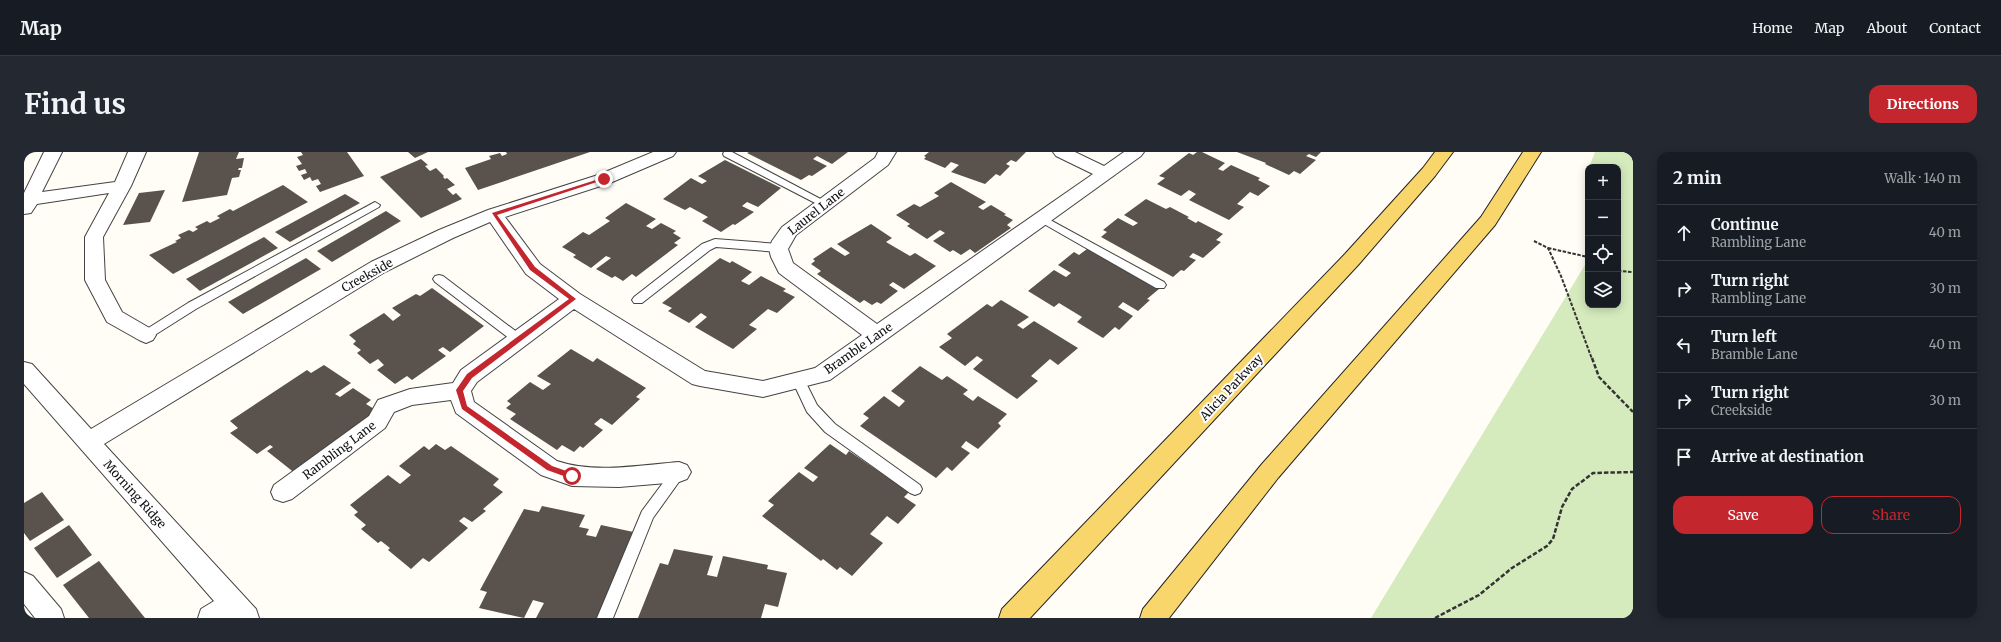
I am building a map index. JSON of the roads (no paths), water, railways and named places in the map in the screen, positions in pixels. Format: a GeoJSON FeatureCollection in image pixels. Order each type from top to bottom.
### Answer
{"type":"FeatureCollection","features":[{"type":"Feature","properties":{"kind":"main road","name":"Alicia Parkway"},"geometry":{"type":"LineString","coordinates":[[1012,618],[1352,258],[1429,172],[1444,152]]}},
{"type":"Feature","properties":{"kind":"main road"},"geometry":{"type":"LineString","coordinates":[[1154,618],[1270,471],[1488,221],[1532,152]]}},
{"type":"Feature","properties":{"kind":"street"},"geometry":{"type":"LineString","coordinates":[[27,206],[53,152]]}},
{"type":"Feature","properties":{"kind":"street"},"geometry":{"type":"LineString","coordinates":[[137,152],[122,186],[94,236],[95,280],[114,317],[146,335]]}},
{"type":"Feature","properties":{"kind":"street","name":"Laurel Lane"},"geometry":{"type":"LineString","coordinates":[[877,335],[786,268],[778,256],[779,243],[789,231],[882,161],[887,152]]}},
{"type":"Feature","properties":{"kind":"street"},"geometry":{"type":"LineString","coordinates":[[1062,152],[1105,173]]}},
{"type":"Feature","properties":{"kind":"street","name":"Bramble Lane"},"geometry":{"type":"LineString","coordinates":[[494,214],[532,269],[573,299],[700,378],[763,389],[822,374],[1136,152]]}},
{"type":"Feature","properties":{"kind":"street","name":"Creekside"},"geometry":{"type":"LineString","coordinates":[[88,442],[378,267],[446,234],[494,214],[604,179],[660,153]]}},
{"type":"Feature","properties":{"kind":"street"},"geometry":{"type":"LineString","coordinates":[[27,206],[122,186]]}},
{"type":"Feature","properties":{"kind":"street"},"geometry":{"type":"LineString","coordinates":[[573,299],[469,376],[460,390],[464,407],[549,468],[572,476],[619,477],[679,472]]}},
{"type":"Feature","properties":{"kind":"street","name":"Morning Ridge"},"geometry":{"type":"LineString","coordinates":[[24,370],[88,442],[230,613]]}},
{"type":"Feature","properties":{"kind":"street","name":"Rambling Lane"},"geometry":{"type":"LineString","coordinates":[[284,492],[377,422],[386,406],[410,397],[460,390]]}},
{"type":"Feature","properties":{"kind":"street"},"geometry":{"type":"LineString","coordinates":[[24,584],[51,618]]}},
{"type":"Feature","properties":{"kind":"lane"},"geometry":{"type":"LineString","coordinates":[[728,154],[825,204]]}},
{"type":"Feature","properties":{"kind":"lane"},"geometry":{"type":"LineString","coordinates":[[146,335],[192,306],[375,205]]}},
{"type":"Feature","properties":{"kind":"lane"},"geometry":{"type":"LineString","coordinates":[[1041,218],[1160,285]]}},
{"type":"Feature","properties":{"kind":"lane"},"geometry":{"type":"LineString","coordinates":[[638,300],[706,247],[715,244],[779,248]]}},
{"type":"Feature","properties":{"kind":"lane"},"geometry":{"type":"LineString","coordinates":[[439,279],[518,339]]}},
{"type":"Feature","properties":{"kind":"lane"},"geometry":{"type":"LineString","coordinates":[[798,380],[812,408],[830,428],[915,489]]}},
{"type":"Feature","properties":{"kind":"lane"},"geometry":{"type":"LineString","coordinates":[[605,618],[647,515],[679,472]]}}]}
